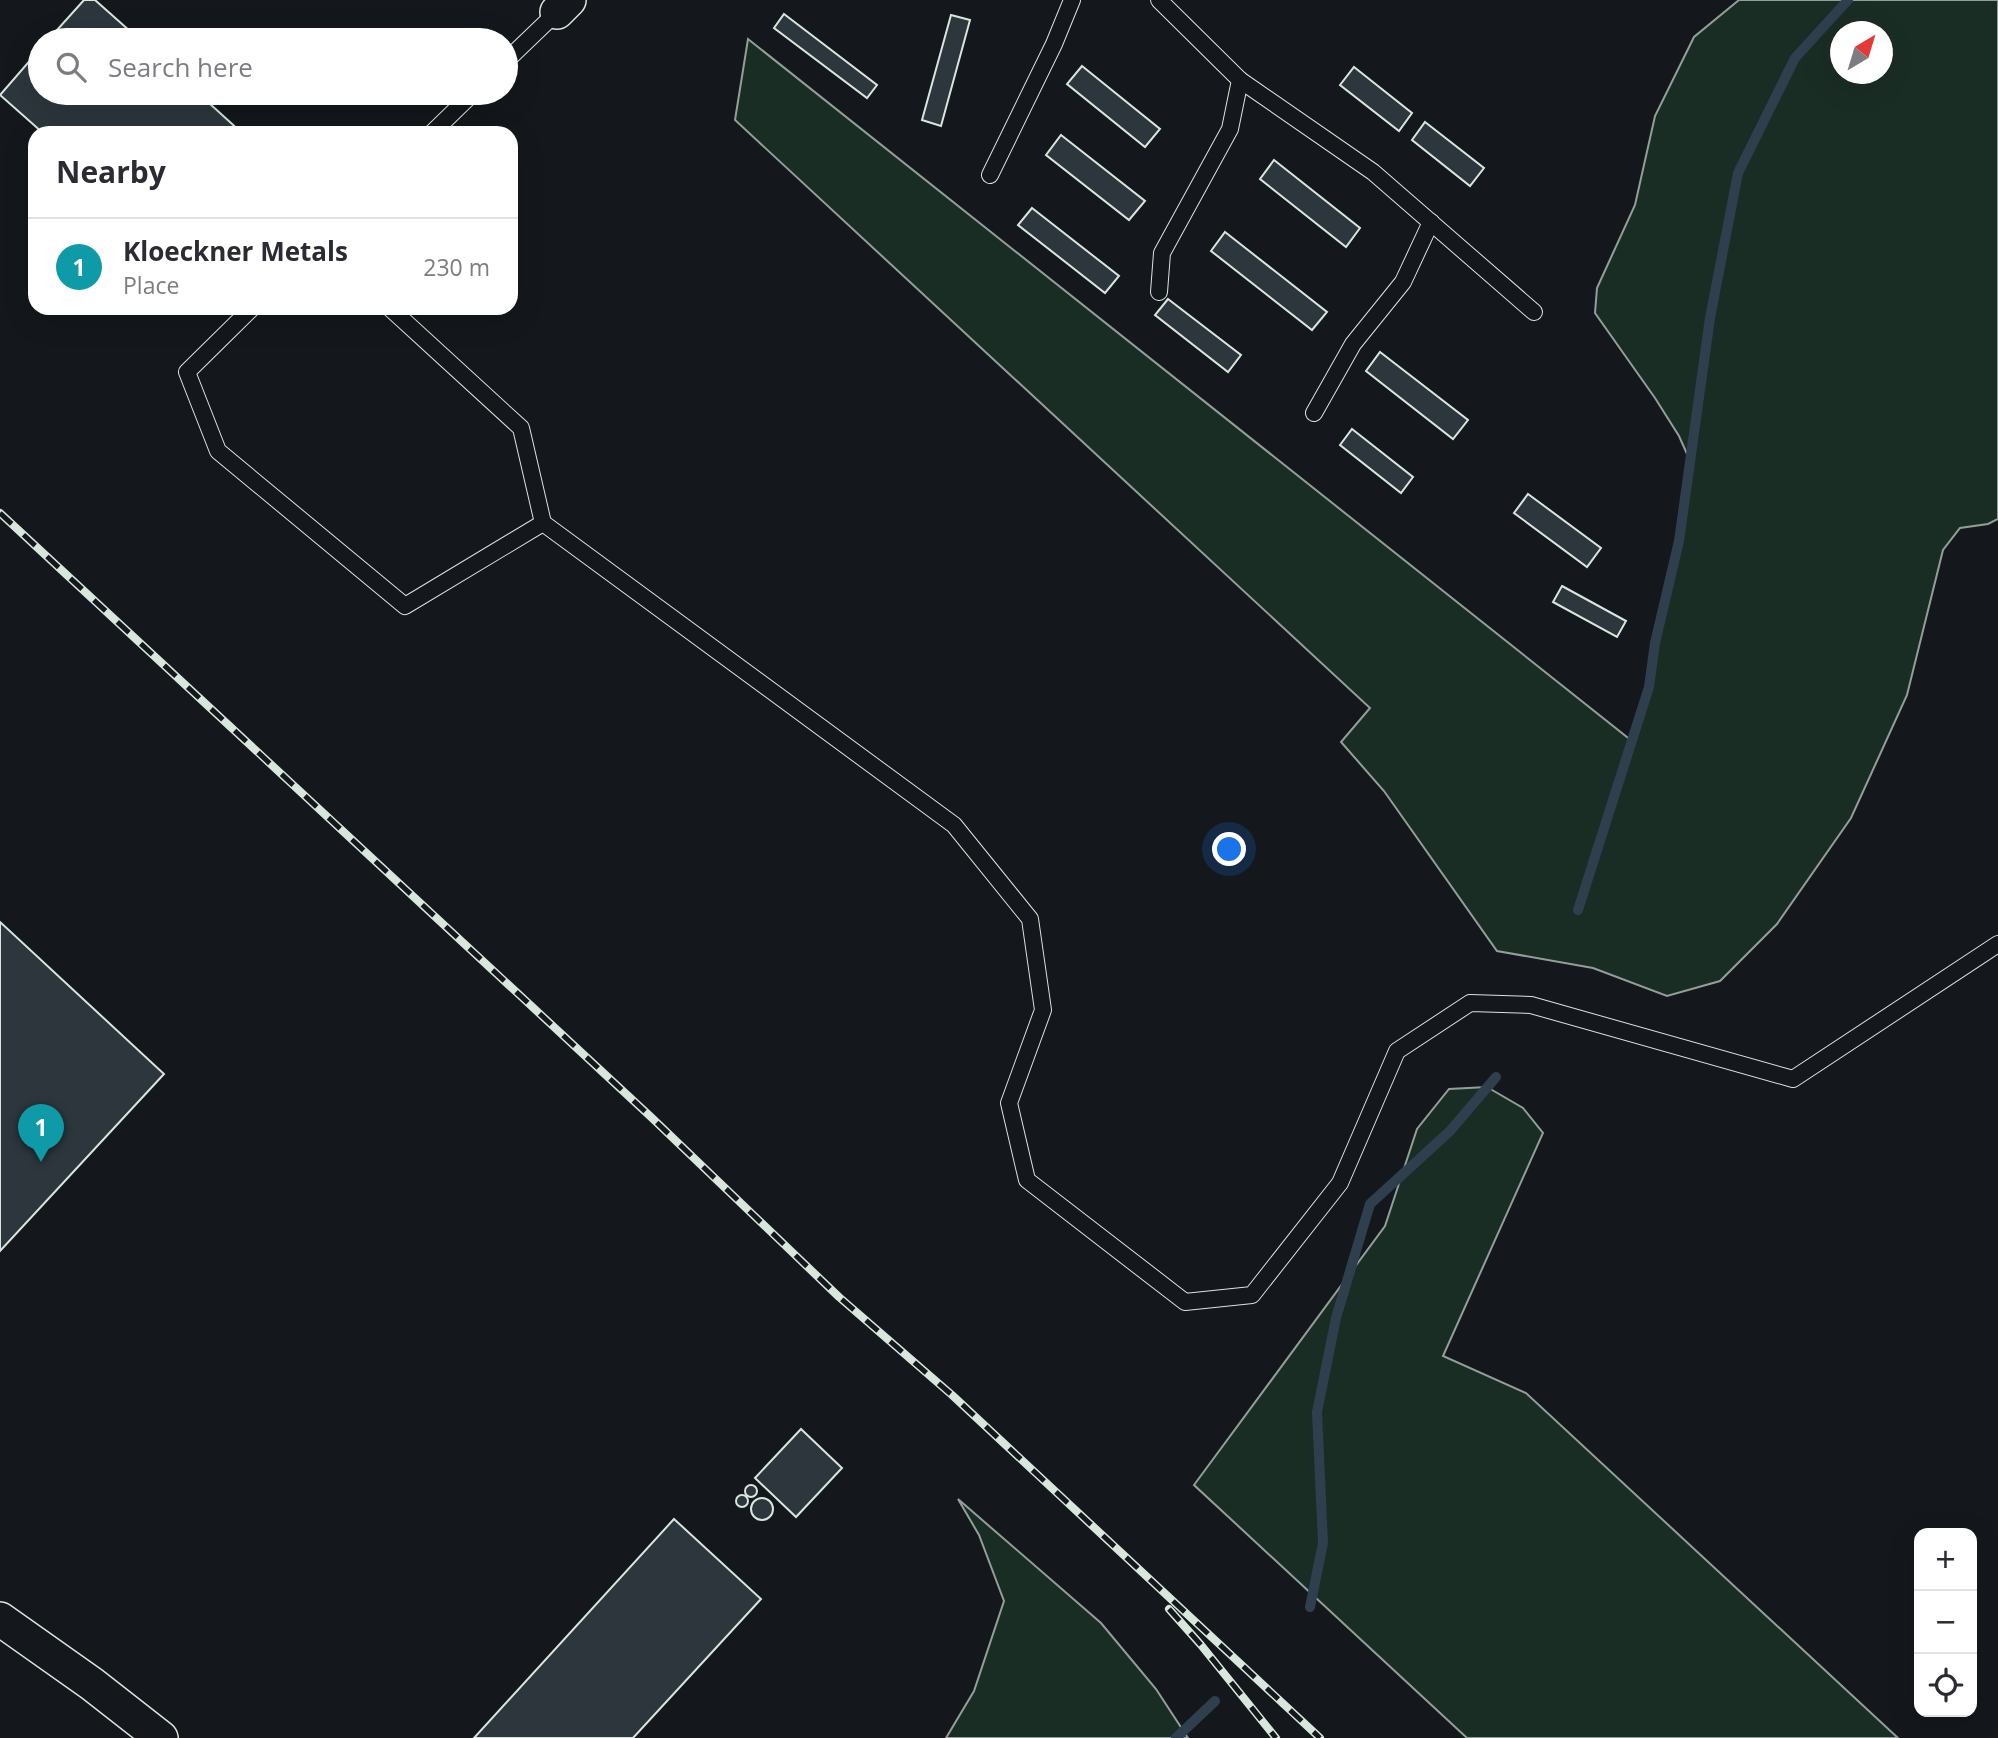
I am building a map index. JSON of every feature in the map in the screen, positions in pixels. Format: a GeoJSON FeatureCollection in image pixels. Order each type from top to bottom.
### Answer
{"type":"FeatureCollection","features":[{"type":"Feature","properties":{"kind":"street"},"geometry":{"type":"LineString","coordinates":[[0,1619],[162,1738]]}},
{"type":"Feature","properties":{"kind":"lane"},"geometry":{"type":"LineString","coordinates":[[989,175],[1054,44],[1072,0]]}},
{"type":"Feature","properties":{"kind":"lane"},"geometry":{"type":"LineString","coordinates":[[1159,0],[1240,80],[1373,172],[1534,312]]}},
{"type":"Feature","properties":{"kind":"lane"},"geometry":{"type":"LineString","coordinates":[[518,49],[563,6]]}},
{"type":"Feature","properties":{"kind":"lane"},"geometry":{"type":"LineString","coordinates":[[1159,292],[1163,253],[1230,129],[1240,80]]}},
{"type":"Feature","properties":{"kind":"lane"},"geometry":{"type":"LineString","coordinates":[[439,126],[461,105]]}},
{"type":"Feature","properties":{"kind":"lane"},"geometry":{"type":"LineString","coordinates":[[1314,413],[1353,344],[1403,282],[1431,222]]}},
{"type":"Feature","properties":{"kind":"lane"},"geometry":{"type":"LineString","coordinates":[[245,315],[187,372],[218,451],[405,606],[543,523]]}},
{"type":"Feature","properties":{"kind":"lane"},"geometry":{"type":"LineString","coordinates":[[398,315],[521,428],[543,523],[954,825],[1030,919],[1043,1010],[1009,1103],[1027,1180],[1185,1301],[1252,1295],[1340,1183],[1397,1051],[1470,1003],[1531,1005],[1793,1079],[1998,944]]}},
{"type":"Feature","properties":{"kind":"green space"},"geometry":{"type":"Polygon","coordinates":[[[1739,0],[1998,0],[1998,519],[1988,524],[1960,528],[1943,550],[1907,695],[1851,818],[1777,924],[1720,981],[1667,996],[1593,968],[1497,951],[1384,791],[1341,742],[1370,708],[735,120],[748,39],[1632,741],[1649,687],[1679,541],[1691,463],[1679,436],[1655,398],[1595,313],[1597,288],[1635,205],[1655,116],[1694,37],[1739,0]]]}},
{"type":"Feature","properties":{"kind":"green space"},"geometry":{"type":"Polygon","coordinates":[[[1487,1087],[1523,1108],[1543,1133],[1443,1356],[1526,1393],[1898,1738],[1467,1738],[1194,1485],[1385,1226],[1417,1129],[1449,1089],[1487,1087]]]}},
{"type":"Feature","properties":{"kind":"green space"},"geometry":{"type":"Polygon","coordinates":[[[958,1499],[1101,1623],[1156,1689],[1188,1738],[946,1738],[974,1691],[1004,1601],[979,1535],[958,1499]]]}},
{"type":"Feature","properties":{"kind":"building"},"geometry":{"type":"Polygon","coordinates":[[[84,0],[95,0],[126,28],[59,28],[84,0]]]}},
{"type":"Feature","properties":{"kind":"building"},"geometry":{"type":"Polygon","coordinates":[[[784,14],[877,85],[867,98],[774,28],[784,14]]]}},
{"type":"Feature","properties":{"kind":"building"},"geometry":{"type":"Polygon","coordinates":[[[951,15],[970,20],[941,126],[922,120],[951,15]]]}},
{"type":"Feature","properties":{"kind":"building"},"geometry":{"type":"Polygon","coordinates":[[[28,63],[28,105],[211,105],[234,126],[35,126],[0,95],[28,63]]]}},
{"type":"Feature","properties":{"kind":"building"},"geometry":{"type":"Polygon","coordinates":[[[1082,66],[1160,129],[1145,147],[1067,84],[1082,66]]]}},
{"type":"Feature","properties":{"kind":"building"},"geometry":{"type":"Polygon","coordinates":[[[1354,67],[1412,113],[1399,131],[1340,85],[1354,67]]]}},
{"type":"Feature","properties":{"kind":"building"},"geometry":{"type":"Polygon","coordinates":[[[1425,122],[1484,168],[1470,186],[1412,140],[1425,122]]]}},
{"type":"Feature","properties":{"kind":"building"},"geometry":{"type":"Polygon","coordinates":[[[1061,135],[1145,201],[1129,220],[1046,155],[1061,135]]]}},
{"type":"Feature","properties":{"kind":"building"},"geometry":{"type":"Polygon","coordinates":[[[1274,160],[1360,228],[1346,247],[1260,179],[1274,160]]]}},
{"type":"Feature","properties":{"kind":"building"},"geometry":{"type":"Polygon","coordinates":[[[1032,208],[1119,276],[1105,293],[1018,225],[1032,208]]]}},
{"type":"Feature","properties":{"kind":"building"},"geometry":{"type":"Polygon","coordinates":[[[1225,232],[1327,312],[1312,330],[1211,251],[1225,232]]]}},
{"type":"Feature","properties":{"kind":"building"},"geometry":{"type":"Polygon","coordinates":[[[1168,299],[1241,355],[1228,372],[1155,315],[1168,299]]]}},
{"type":"Feature","properties":{"kind":"building"},"geometry":{"type":"Polygon","coordinates":[[[1380,352],[1468,420],[1453,439],[1366,371],[1380,352]]]}},
{"type":"Feature","properties":{"kind":"building"},"geometry":{"type":"Polygon","coordinates":[[[1352,429],[1413,477],[1401,493],[1340,445],[1352,429]]]}},
{"type":"Feature","properties":{"kind":"building"},"geometry":{"type":"Polygon","coordinates":[[[1528,494],[1601,548],[1587,567],[1514,513],[1528,494]]]}},
{"type":"Feature","properties":{"kind":"building"},"geometry":{"type":"Polygon","coordinates":[[[1562,586],[1626,621],[1617,637],[1553,602],[1562,586]]]}},
{"type":"Feature","properties":{"kind":"building"},"geometry":{"type":"Polygon","coordinates":[[[0,922],[164,1074],[0,1251],[0,922]]]}},
{"type":"Feature","properties":{"kind":"building"},"geometry":{"type":"Polygon","coordinates":[[[801,1429],[842,1468],[796,1517],[755,1478],[801,1429]]]}},
{"type":"Feature","properties":{"kind":"building"},"geometry":{"type":"Polygon","coordinates":[[[751,1485],[757,1491],[751,1497],[745,1491],[751,1485]]]}},
{"type":"Feature","properties":{"kind":"building"},"geometry":{"type":"Polygon","coordinates":[[[742,1495],[748,1501],[742,1507],[736,1501],[742,1495]]]}},
{"type":"Feature","properties":{"kind":"building"},"geometry":{"type":"Polygon","coordinates":[[[762,1498],[770,1501],[773,1509],[770,1517],[762,1520],[754,1517],[751,1509],[754,1501],[762,1498]]]}},
{"type":"Feature","properties":{"kind":"building"},"geometry":{"type":"Polygon","coordinates":[[[674,1519],[761,1599],[633,1738],[474,1738],[674,1519]]]}},
{"type":"Feature","properties":{"kind":"waterway"},"geometry":{"type":"LineString","coordinates":[[1578,910],[1649,687],[1655,643],[1679,541],[1710,318],[1738,173],[1795,58],[1848,0]]}},
{"type":"Feature","properties":{"kind":"waterway"},"geometry":{"type":"LineString","coordinates":[[1310,1607],[1323,1543],[1317,1412],[1336,1318],[1370,1204],[1450,1131],[1496,1077]]}},
{"type":"Feature","properties":{"kind":"waterway"},"geometry":{"type":"LineString","coordinates":[[1176,1738],[1215,1701]]}},
{"type":"Feature","properties":{"kind":"railway"},"geometry":{"type":"LineString","coordinates":[[0,513],[651,1117],[839,1297],[952,1395],[1320,1738]]}},
{"type":"Feature","properties":{"kind":"railway"},"geometry":{"type":"LineString","coordinates":[[1169,1609],[1276,1738]]}},
{"type":"Feature","properties":{"kind":"place","name":"Kloeckner Metals"},"geometry":{"type":"Point","coordinates":[41,1162]}}]}
